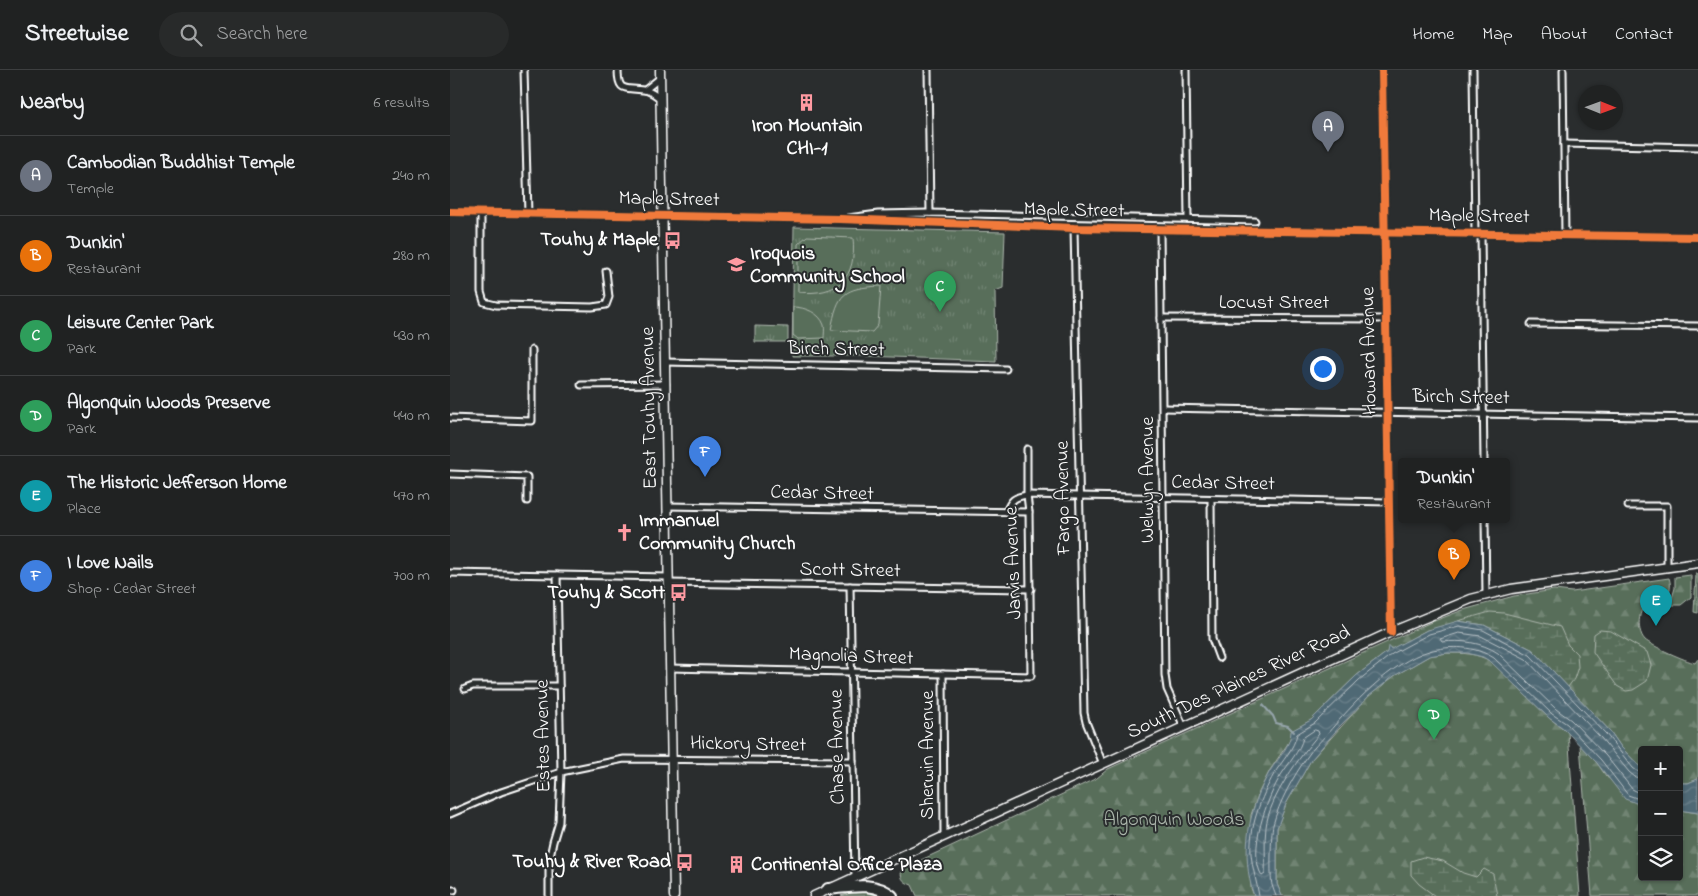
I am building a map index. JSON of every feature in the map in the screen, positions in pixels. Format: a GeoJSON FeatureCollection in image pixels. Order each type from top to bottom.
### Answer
{"type":"FeatureCollection","features":[{"type":"Feature","properties":{"kind":"highway"},"geometry":{"type":"LineString","coordinates":[[828,889],[869,886],[883,890],[892,896]]}},
{"type":"Feature","properties":{"kind":"main road","name":"East Touhy Avenue"},"geometry":{"type":"LineString","coordinates":[[660,74],[674,896]]}},
{"type":"Feature","properties":{"kind":"main road","name":"South Des Plaines River Road"},"geometry":{"type":"LineString","coordinates":[[814,896],[1391,632],[1471,600],[1529,586],[1698,563]]}},
{"type":"Feature","properties":{"kind":"street"},"geometry":{"type":"LineString","coordinates":[[524,70],[528,214]]}},
{"type":"Feature","properties":{"kind":"street"},"geometry":{"type":"LineString","coordinates":[[618,70],[618,82],[623,88],[645,90],[661,99]]}},
{"type":"Feature","properties":{"kind":"street"},"geometry":{"type":"LineString","coordinates":[[928,70],[930,213]]}},
{"type":"Feature","properties":{"kind":"street"},"geometry":{"type":"LineString","coordinates":[[1186,70],[1188,219]]}},
{"type":"Feature","properties":{"kind":"street","name":"Howard Avenue"},"geometry":{"type":"LineString","coordinates":[[1382,70],[1391,632]]}},
{"type":"Feature","properties":{"kind":"street"},"geometry":{"type":"LineString","coordinates":[[1473,70],[1484,458]]}},
{"type":"Feature","properties":{"kind":"street"},"geometry":{"type":"LineString","coordinates":[[1563,70],[1565,235]]}},
{"type":"Feature","properties":{"kind":"street"},"geometry":{"type":"LineString","coordinates":[[645,90],[660,74]]}},
{"type":"Feature","properties":{"kind":"street"},"geometry":{"type":"LineString","coordinates":[[1564,144],[1698,147]]}},
{"type":"Feature","properties":{"kind":"street","name":"Maple Street"},"geometry":{"type":"LineString","coordinates":[[450,212],[840,219],[1074,228],[1698,237]]}},
{"type":"Feature","properties":{"kind":"street"},"geometry":{"type":"LineString","coordinates":[[481,213],[481,292],[484,302],[496,305],[592,307],[606,305],[609,297],[606,271]]}},
{"type":"Feature","properties":{"kind":"street","name":"Maple Street"},"geometry":{"type":"LineString","coordinates":[[840,219],[878,214],[930,213],[1255,221]]}},
{"type":"Feature","properties":{"kind":"street","name":"Fargo Avenue"},"geometry":{"type":"LineString","coordinates":[[1074,228],[1084,713],[1103,764]]}},
{"type":"Feature","properties":{"kind":"street","name":"Welwyn Avenue"},"geometry":{"type":"LineString","coordinates":[[1160,228],[1165,675],[1167,689],[1184,727]]}},
{"type":"Feature","properties":{"kind":"street","name":"Locust Street"},"geometry":{"type":"LineString","coordinates":[[1161,318],[1386,319]]}},
{"type":"Feature","properties":{"kind":"street"},"geometry":{"type":"LineString","coordinates":[[1530,324],[1698,326]]}},
{"type":"Feature","properties":{"kind":"street"},"geometry":{"type":"LineString","coordinates":[[450,418],[532,421],[532,350]]}},
{"type":"Feature","properties":{"kind":"street","name":"Birch Street"},"geometry":{"type":"LineString","coordinates":[[665,362],[1006,369]]}},
{"type":"Feature","properties":{"kind":"street"},"geometry":{"type":"LineString","coordinates":[[581,385],[666,384]]}},
{"type":"Feature","properties":{"kind":"street","name":"Birch Street"},"geometry":{"type":"LineString","coordinates":[[1163,408],[1698,418]]}},
{"type":"Feature","properties":{"kind":"street","name":"Jarvis Avenue"},"geometry":{"type":"LineString","coordinates":[[1026,449],[1031,589],[1031,676]]}},
{"type":"Feature","properties":{"kind":"street"},"geometry":{"type":"LineString","coordinates":[[450,474],[526,477],[527,501]]}},
{"type":"Feature","properties":{"kind":"street"},"geometry":{"type":"LineString","coordinates":[[1006,512],[1010,502],[1016,497],[1027,495]]}},
{"type":"Feature","properties":{"kind":"street","name":"Cedar Street"},"geometry":{"type":"LineString","coordinates":[[1027,495],[1389,502]]}},
{"type":"Feature","properties":{"kind":"street"},"geometry":{"type":"LineString","coordinates":[[1211,499],[1212,639],[1219,658]]}},
{"type":"Feature","properties":{"kind":"street","name":"Cedar Street"},"geometry":{"type":"LineString","coordinates":[[668,506],[1029,512]]}},
{"type":"Feature","properties":{"kind":"street"},"geometry":{"type":"LineString","coordinates":[[1628,506],[1668,506],[1667,568]]}},
{"type":"Feature","properties":{"kind":"street"},"geometry":{"type":"LineString","coordinates":[[1485,523],[1486,595]]}},
{"type":"Feature","properties":{"kind":"street","name":"Scott Street"},"geometry":{"type":"LineString","coordinates":[[450,573],[850,586],[1031,589]]}},
{"type":"Feature","properties":{"kind":"street","name":"Estes Avenue"},"geometry":{"type":"LineString","coordinates":[[549,896],[549,861],[560,822],[561,772],[557,575]]}},
{"type":"Feature","properties":{"kind":"street","name":"Chase Avenue"},"geometry":{"type":"LineString","coordinates":[[850,586],[855,877]]}},
{"type":"Feature","properties":{"kind":"street","name":"Magnolia Street"},"geometry":{"type":"LineString","coordinates":[[670,668],[1031,676]]}},
{"type":"Feature","properties":{"kind":"street","name":"Sherwin Avenue"},"geometry":{"type":"LineString","coordinates":[[943,674],[944,836]]}},
{"type":"Feature","properties":{"kind":"street"},"geometry":{"type":"LineString","coordinates":[[465,689],[473,686],[559,686]]}},
{"type":"Feature","properties":{"kind":"street","name":"Hickory Street"},"geometry":{"type":"LineString","coordinates":[[450,814],[501,792],[561,772],[624,759],[853,761]]}},
{"type":"Feature","properties":{"kind":"green space"},"geometry":{"type":"Polygon","coordinates":[[[794,227],[1005,232],[1003,288],[995,291],[996,361],[865,356],[792,356],[794,227]]]}},
{"type":"Feature","properties":{"kind":"green space"},"geometry":{"type":"Polygon","coordinates":[[[807,236],[853,238],[852,264],[842,282],[824,291],[798,292],[798,244],[807,236]]]}},
{"type":"Feature","properties":{"kind":"green space"},"geometry":{"type":"Polygon","coordinates":[[[881,286],[878,325],[872,332],[831,330],[836,308],[844,295],[858,289],[881,286]]]}},
{"type":"Feature","properties":{"kind":"green space"},"geometry":{"type":"Polygon","coordinates":[[[793,307],[802,308],[819,317],[824,325],[824,338],[798,339],[793,335],[793,307]]]}},
{"type":"Feature","properties":{"kind":"green space"},"geometry":{"type":"Polygon","coordinates":[[[755,326],[788,327],[788,342],[755,342],[755,326]]]}},
{"type":"Feature","properties":{"kind":"green space"},"geometry":{"type":"Polygon","coordinates":[[[1696,574],[1698,574],[1698,613],[1694,612],[1696,574]]]}},
{"type":"Feature","properties":{"kind":"green space"},"geometry":{"type":"Polygon","coordinates":[[[1691,575],[1691,597],[1681,605],[1670,605],[1675,588],[1675,577],[1691,575]]]}},
{"type":"Feature","properties":{"kind":"green space","name":"Algonquin Woods"},"geometry":{"type":"Polygon","coordinates":[[[1669,578],[1670,589],[1668,594],[1664,598],[1648,602],[1644,606],[1639,624],[1642,635],[1649,643],[1691,662],[1695,663],[1698,659],[1698,779],[1683,783],[1683,746],[1638,746],[1638,765],[1621,747],[1610,731],[1533,650],[1484,625],[1427,630],[1387,652],[1356,676],[1311,720],[1292,731],[1291,739],[1270,770],[1259,792],[1251,815],[1251,888],[1254,896],[917,896],[912,885],[902,879],[901,871],[904,868],[1097,778],[1108,769],[1429,623],[1463,610],[1514,596],[1554,590],[1572,592],[1669,578]]]}},
{"type":"Feature","properties":{"kind":"green space"},"geometry":{"type":"Polygon","coordinates":[[[1490,612],[1504,613],[1560,627],[1568,645],[1577,654],[1578,667],[1574,679],[1568,687],[1533,650],[1484,625],[1458,621],[1490,612]]]}},
{"type":"Feature","properties":{"kind":"green space"},"geometry":{"type":"Polygon","coordinates":[[[1600,630],[1611,631],[1647,652],[1651,665],[1647,681],[1633,690],[1626,691],[1617,686],[1593,652],[1594,634],[1600,630]]]}},
{"type":"Feature","properties":{"kind":"green space","name":"Algonquin Woods"},"geometry":{"type":"Polygon","coordinates":[[[1447,653],[1475,655],[1492,662],[1549,718],[1568,732],[1580,896],[1282,896],[1277,884],[1277,828],[1286,804],[1311,760],[1369,696],[1394,676],[1429,656],[1447,653]]]}},
{"type":"Feature","properties":{"kind":"green space"},"geometry":{"type":"Polygon","coordinates":[[[1580,745],[1606,776],[1638,804],[1638,881],[1683,881],[1683,811],[1698,813],[1698,896],[1592,896],[1580,745]]]}},
{"type":"Feature","properties":{"kind":"green space"},"geometry":{"type":"Polygon","coordinates":[[[1423,857],[1443,861],[1463,873],[1476,877],[1484,869],[1493,874],[1497,896],[1435,896],[1419,884],[1411,875],[1411,861],[1423,857]]]}},
{"type":"Feature","properties":{"kind":"green space"},"geometry":{"type":"Polygon","coordinates":[[[860,890],[881,892],[882,896],[841,896],[860,890]]]}},
{"type":"Feature","properties":{"kind":"water"},"geometry":{"type":"Polygon","coordinates":[[[1458,621],[1484,625],[1533,650],[1610,731],[1621,747],[1638,765],[1638,804],[1625,799],[1597,763],[1563,728],[1549,718],[1491,662],[1483,657],[1467,653],[1447,653],[1429,656],[1394,676],[1369,696],[1311,760],[1286,804],[1277,828],[1277,884],[1282,896],[1254,896],[1248,864],[1248,832],[1262,786],[1289,742],[1291,731],[1311,720],[1356,676],[1387,652],[1388,647],[1391,649],[1427,630],[1458,621]]]}},
{"type":"Feature","properties":{"kind":"water"},"geometry":{"type":"Polygon","coordinates":[[[1698,779],[1698,813],[1683,811],[1683,783],[1698,779]]]}},
{"type":"Feature","properties":{"kind":"waterway"},"geometry":{"type":"LineString","coordinates":[[1263,705],[1273,716],[1276,723],[1288,726],[1294,732]]}},
{"type":"Feature","properties":{"kind":"cycle path"},"geometry":{"type":"LineString","coordinates":[[1382,70],[1391,632]]}},
{"type":"Feature","properties":{"kind":"cycle path"},"geometry":{"type":"LineString","coordinates":[[450,212],[840,219],[1074,228],[1698,237]]}},
{"type":"Feature","properties":{"kind":"place","name":"Iron Mountain CHI-1"},"geometry":{"type":"Point","coordinates":[807,102]}},
{"type":"Feature","properties":{"kind":"place","name":"Cambodian Buddhist Temple"},"geometry":{"type":"Point","coordinates":[1328,152]}},
{"type":"Feature","properties":{"kind":"place","name":"Touhy & Maple"},"geometry":{"type":"Point","coordinates":[672,240]}},
{"type":"Feature","properties":{"kind":"place","name":"Iroquois Community School"},"geometry":{"type":"Point","coordinates":[736,265]}},
{"type":"Feature","properties":{"kind":"place","name":"Leisure Center Park"},"geometry":{"type":"Point","coordinates":[940,312]}},
{"type":"Feature","properties":{"kind":"place","name":"I Love Nails"},"geometry":{"type":"Point","coordinates":[705,477]}},
{"type":"Feature","properties":{"kind":"place","name":"Immanuel Community Church"},"geometry":{"type":"Point","coordinates":[625,532]}},
{"type":"Feature","properties":{"kind":"place","name":"Dunkin'"},"geometry":{"type":"Point","coordinates":[1454,580]}},
{"type":"Feature","properties":{"kind":"place","name":"Touhy & Scott"},"geometry":{"type":"Point","coordinates":[679,593]}},
{"type":"Feature","properties":{"kind":"place","name":"The Historic Jefferson Home"},"geometry":{"type":"Point","coordinates":[1656,626]}},
{"type":"Feature","properties":{"kind":"place","name":"Algonquin Woods Preserve"},"geometry":{"type":"Point","coordinates":[1434,740]}},
{"type":"Feature","properties":{"kind":"place","name":"Touhy & River Road"},"geometry":{"type":"Point","coordinates":[685,862]}},
{"type":"Feature","properties":{"kind":"place","name":"Continental Office Plaza"},"geometry":{"type":"Point","coordinates":[737,865]}}]}
